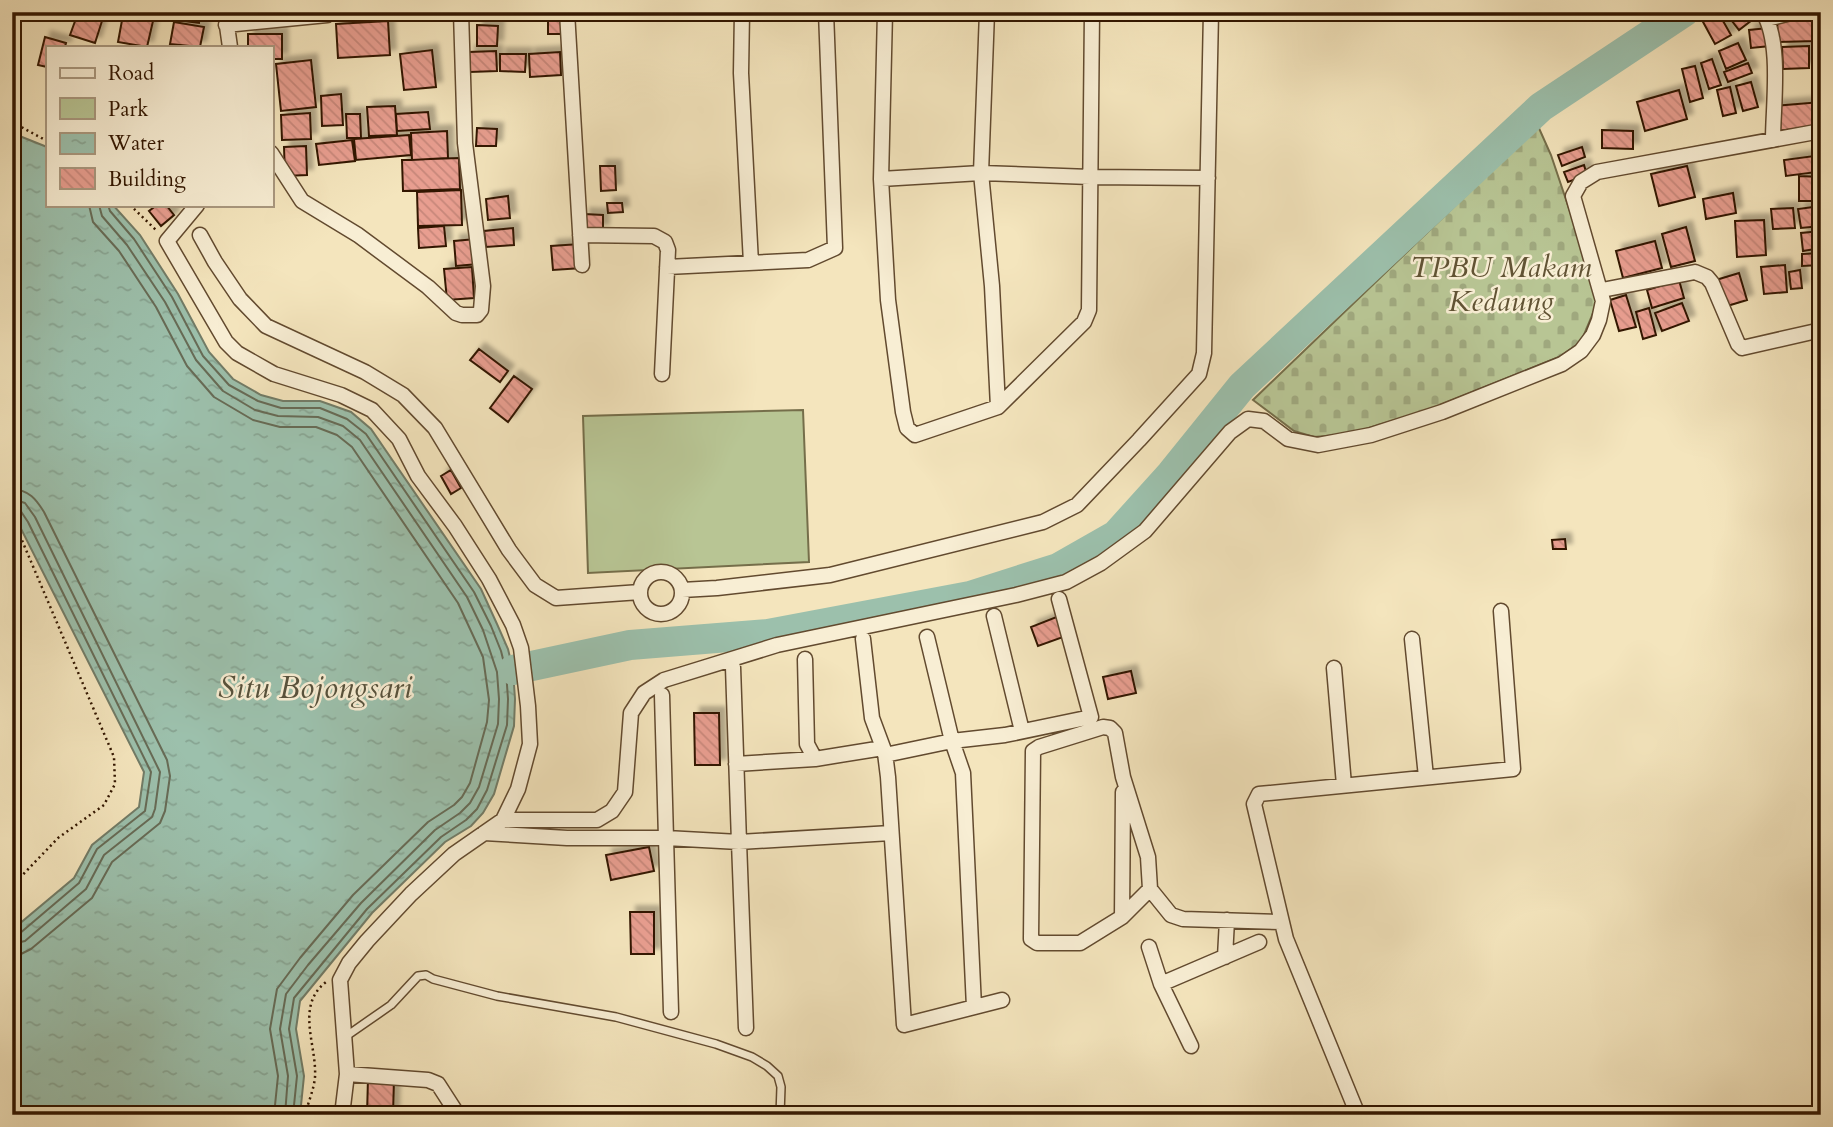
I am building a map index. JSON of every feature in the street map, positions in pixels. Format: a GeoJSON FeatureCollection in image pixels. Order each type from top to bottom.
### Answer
{"type":"FeatureCollection","features":[{"type":"Feature","properties":{"kind":"street"},"geometry":{"type":"LineString","coordinates":[[273,156],[302,201],[358,235],[428,287],[456,313],[462,316],[477,315],[481,310],[483,286],[465,143],[461,12]]}},
{"type":"Feature","properties":{"kind":"street"},"geometry":{"type":"LineString","coordinates":[[567,12],[582,265]]}},
{"type":"Feature","properties":{"kind":"street"},"geometry":{"type":"LineString","coordinates":[[742,12],[741,72],[751,263]]}},
{"type":"Feature","properties":{"kind":"street"},"geometry":{"type":"LineString","coordinates":[[667,267],[808,260],[835,248],[826,12]]}},
{"type":"Feature","properties":{"kind":"street"},"geometry":{"type":"LineString","coordinates":[[885,12],[881,179],[888,300],[906,428],[915,435],[998,407],[1084,322],[1089,310],[1092,12]]}},
{"type":"Feature","properties":{"kind":"street"},"geometry":{"type":"LineString","coordinates":[[987,12],[981,173],[992,286],[998,407]]}},
{"type":"Feature","properties":{"kind":"street"},"geometry":{"type":"LineString","coordinates":[[682,590],[830,575],[1043,522],[1077,505],[1199,374],[1204,353],[1210,12]]}},
{"type":"Feature","properties":{"kind":"street"},"geometry":{"type":"LineString","coordinates":[[1773,140],[1774,60],[1765,16],[1795,12]]}},
{"type":"Feature","properties":{"kind":"street"},"geometry":{"type":"LineString","coordinates":[[230,46],[226,19],[327,15]]}},
{"type":"Feature","properties":{"kind":"street"},"geometry":{"type":"LineString","coordinates":[[503,820],[597,820],[612,811],[625,792],[631,713],[644,693],[664,680],[777,645],[1066,582],[1101,563],[1145,531],[1230,432],[1248,419],[1264,421],[1288,439],[1318,445],[1371,435],[1442,412],[1562,364],[1581,351],[1593,335],[1603,301],[1573,195],[1581,182],[1597,173],[1821,131]]}},
{"type":"Feature","properties":{"kind":"street"},"geometry":{"type":"LineString","coordinates":[[881,179],[981,173],[1208,178]]}},
{"type":"Feature","properties":{"kind":"street"},"geometry":{"type":"LineString","coordinates":[[196,206],[167,240],[226,342],[237,353],[274,374],[341,395],[372,410],[399,439],[418,476],[489,579],[513,625],[521,648],[530,744],[518,789],[503,820],[454,854],[411,894],[367,941],[349,963],[340,980],[347,1074],[342,1115]]}},
{"type":"Feature","properties":{"kind":"street"},"geometry":{"type":"LineString","coordinates":[[200,235],[240,299],[266,326],[365,372],[403,395],[435,428],[509,550],[535,586],[555,598],[640,592]]}},
{"type":"Feature","properties":{"kind":"street"},"geometry":{"type":"LineString","coordinates":[[580,235],[654,236],[662,239],[668,250],[662,374]]}},
{"type":"Feature","properties":{"kind":"street"},"geometry":{"type":"LineString","coordinates":[[1602,290],[1695,272],[1707,277],[1712,283],[1742,348],[1821,330]]}},
{"type":"Feature","properties":{"kind":"street"},"geometry":{"type":"LineString","coordinates":[[659,572],[673,576],[680,583],[682,590],[678,606],[673,611],[660,614],[648,610],[640,592],[647,578],[659,572]]}},
{"type":"Feature","properties":{"kind":"street"},"geometry":{"type":"LineString","coordinates":[[737,764],[884,751],[1022,731],[1091,717],[1059,599]]}},
{"type":"Feature","properties":{"kind":"street"},"geometry":{"type":"LineString","coordinates":[[1358,1115],[1286,939],[1254,804],[1259,793],[1513,769],[1501,611]]}},
{"type":"Feature","properties":{"kind":"street"},"geometry":{"type":"LineString","coordinates":[[994,616],[1022,731]]}},
{"type":"Feature","properties":{"kind":"street"},"geometry":{"type":"LineString","coordinates":[[927,637],[952,741],[963,773],[974,1007]]}},
{"type":"Feature","properties":{"kind":"street"},"geometry":{"type":"LineString","coordinates":[[863,639],[872,718],[884,751],[904,1025],[1002,1000]]}},
{"type":"Feature","properties":{"kind":"street"},"geometry":{"type":"LineString","coordinates":[[1412,639],[1426,777]]}},
{"type":"Feature","properties":{"kind":"street"},"geometry":{"type":"LineString","coordinates":[[805,659],[807,744],[815,759]]}},
{"type":"Feature","properties":{"kind":"street"},"geometry":{"type":"LineString","coordinates":[[733,667],[746,1028]]}},
{"type":"Feature","properties":{"kind":"street"},"geometry":{"type":"LineString","coordinates":[[1334,668],[1344,785]]}},
{"type":"Feature","properties":{"kind":"street"},"geometry":{"type":"LineString","coordinates":[[662,695],[671,1012]]}},
{"type":"Feature","properties":{"kind":"street"},"geometry":{"type":"LineString","coordinates":[[1154,894],[1080,943],[1037,943],[1031,939],[1033,751],[1103,727],[1110,728],[1115,733],[1123,777],[1148,857],[1154,894],[1171,915],[1184,919],[1281,922]]}},
{"type":"Feature","properties":{"kind":"street"},"geometry":{"type":"LineString","coordinates":[[1122,917],[1123,777]]}},
{"type":"Feature","properties":{"kind":"street"},"geometry":{"type":"LineString","coordinates":[[484,833],[739,842],[891,833]]}},
{"type":"Feature","properties":{"kind":"street"},"geometry":{"type":"LineString","coordinates":[[1225,957],[1227,920]]}},
{"type":"Feature","properties":{"kind":"street"},"geometry":{"type":"LineString","coordinates":[[1161,984],[1259,942]]}},
{"type":"Feature","properties":{"kind":"street"},"geometry":{"type":"LineString","coordinates":[[1149,947],[1161,984],[1191,1045]]}},
{"type":"Feature","properties":{"kind":"street"},"geometry":{"type":"LineString","coordinates":[[347,1074],[428,1080],[438,1084],[458,1115]]}},
{"type":"Feature","properties":{"kind":"lane"},"geometry":{"type":"LineString","coordinates":[[344,1038],[391,1005],[420,974],[426,975],[497,996],[628,1020],[716,1044],[752,1057],[767,1066],[779,1079],[780,1115]]}},
{"type":"Feature","properties":{"kind":"path"},"geometry":{"type":"LineString","coordinates":[[12,122],[46,140]]}},
{"type":"Feature","properties":{"kind":"path"},"geometry":{"type":"LineString","coordinates":[[131,206],[167,240]]}},
{"type":"Feature","properties":{"kind":"path"},"geometry":{"type":"LineString","coordinates":[[12,522],[114,757],[115,784],[104,805],[58,838],[12,886]]}},
{"type":"Feature","properties":{"kind":"path"},"geometry":{"type":"LineString","coordinates":[[305,1115],[315,1077],[309,1025],[315,991],[327,982],[340,980]]}},
{"type":"Feature","properties":{"kind":"green space","name":"TPBU Makam Kedaung"},"geometry":{"type":"Polygon","coordinates":[[[1538,126],[1551,155],[1597,292],[1596,306],[1581,342],[1559,357],[1428,410],[1349,434],[1314,437],[1294,431],[1253,400],[1538,126]]]}},
{"type":"Feature","properties":{"kind":"green space"},"geometry":{"type":"Polygon","coordinates":[[[803,410],[809,562],[588,573],[583,416],[803,410]]]}},
{"type":"Feature","properties":{"kind":"water","name":"Situ Bojongsari"},"geometry":{"type":"Polygon","coordinates":[[[12,133],[46,147],[46,206],[114,206],[140,235],[178,294],[209,352],[233,379],[261,395],[283,401],[320,401],[351,412],[371,429],[481,589],[508,649],[515,699],[514,726],[494,794],[483,813],[471,826],[445,842],[372,913],[300,1001],[296,1029],[304,1076],[300,1115],[12,1115],[12,930],[74,878],[92,845],[139,807],[144,772],[12,511],[12,133]]]}},
{"type":"Feature","properties":{"kind":"building"},"geometry":{"type":"Polygon","coordinates":[[[176,12],[200,12],[199,23],[175,20],[176,12]]]}},
{"type":"Feature","properties":{"kind":"building"},"geometry":{"type":"Polygon","coordinates":[[[375,12],[391,12],[391,18],[376,18],[375,12]]]}},
{"type":"Feature","properties":{"kind":"building"},"geometry":{"type":"Polygon","coordinates":[[[548,12],[565,12],[566,34],[548,34],[548,12]]]}},
{"type":"Feature","properties":{"kind":"building"},"geometry":{"type":"Polygon","coordinates":[[[1718,12],[1731,35],[1715,44],[1702,20],[1718,12]]]}},
{"type":"Feature","properties":{"kind":"building"},"geometry":{"type":"Polygon","coordinates":[[[1725,12],[1753,12],[1756,17],[1739,30],[1725,12]]]}},
{"type":"Feature","properties":{"kind":"building"},"geometry":{"type":"Polygon","coordinates":[[[78,13],[102,21],[95,43],[70,35],[78,13]]]}},
{"type":"Feature","properties":{"kind":"building"},"geometry":{"type":"Polygon","coordinates":[[[123,15],[153,21],[147,46],[118,42],[123,15]]]}},
{"type":"Feature","properties":{"kind":"building"},"geometry":{"type":"Polygon","coordinates":[[[1816,17],[1816,41],[1778,42],[1777,18],[1816,17]]]}},
{"type":"Feature","properties":{"kind":"building"},"geometry":{"type":"Polygon","coordinates":[[[388,21],[390,55],[338,58],[336,24],[388,21]]]}},
{"type":"Feature","properties":{"kind":"building"},"geometry":{"type":"Polygon","coordinates":[[[174,22],[204,27],[200,46],[170,44],[174,22]]]}},
{"type":"Feature","properties":{"kind":"building"},"geometry":{"type":"Polygon","coordinates":[[[477,25],[498,26],[497,46],[477,46],[477,25]]]}},
{"type":"Feature","properties":{"kind":"building"},"geometry":{"type":"Polygon","coordinates":[[[1768,28],[1770,46],[1751,48],[1749,30],[1768,28]]]}},
{"type":"Feature","properties":{"kind":"building"},"geometry":{"type":"Polygon","coordinates":[[[248,34],[282,34],[282,59],[273,59],[273,46],[248,46],[248,34]]]}},
{"type":"Feature","properties":{"kind":"building"},"geometry":{"type":"Polygon","coordinates":[[[45,37],[66,43],[65,46],[46,46],[46,67],[38,65],[45,37]]]}},
{"type":"Feature","properties":{"kind":"building"},"geometry":{"type":"Polygon","coordinates":[[[1738,43],[1746,60],[1726,69],[1719,51],[1738,43]]]}},
{"type":"Feature","properties":{"kind":"building"},"geometry":{"type":"Polygon","coordinates":[[[1809,46],[1809,68],[1783,69],[1782,47],[1809,46]]]}},
{"type":"Feature","properties":{"kind":"building"},"geometry":{"type":"Polygon","coordinates":[[[432,50],[436,87],[404,90],[400,54],[432,50]]]}},
{"type":"Feature","properties":{"kind":"building"},"geometry":{"type":"Polygon","coordinates":[[[496,51],[497,71],[470,72],[469,52],[496,51]]]}},
{"type":"Feature","properties":{"kind":"building"},"geometry":{"type":"Polygon","coordinates":[[[560,52],[561,75],[530,77],[529,54],[560,52]]]}},
{"type":"Feature","properties":{"kind":"building"},"geometry":{"type":"Polygon","coordinates":[[[500,54],[526,54],[525,72],[500,71],[500,54]]]}},
{"type":"Feature","properties":{"kind":"building"},"geometry":{"type":"Polygon","coordinates":[[[1712,59],[1721,85],[1709,89],[1701,63],[1712,59]]]}},
{"type":"Feature","properties":{"kind":"building"},"geometry":{"type":"Polygon","coordinates":[[[311,60],[316,107],[281,111],[276,64],[311,60]]]}},
{"type":"Feature","properties":{"kind":"building"},"geometry":{"type":"Polygon","coordinates":[[[1748,63],[1752,73],[1728,82],[1724,72],[1748,63]]]}},
{"type":"Feature","properties":{"kind":"building"},"geometry":{"type":"Polygon","coordinates":[[[1814,63],[1821,63],[1821,75],[1814,75],[1814,63]]]}},
{"type":"Feature","properties":{"kind":"building"},"geometry":{"type":"Polygon","coordinates":[[[1695,66],[1703,98],[1690,102],[1682,69],[1695,66]]]}},
{"type":"Feature","properties":{"kind":"building"},"geometry":{"type":"Polygon","coordinates":[[[1751,82],[1758,107],[1743,111],[1736,86],[1751,82]]]}},
{"type":"Feature","properties":{"kind":"building"},"geometry":{"type":"Polygon","coordinates":[[[1730,87],[1736,113],[1723,116],[1717,90],[1730,87]]]}},
{"type":"Feature","properties":{"kind":"building"},"geometry":{"type":"Polygon","coordinates":[[[1679,90],[1687,119],[1645,131],[1637,102],[1679,90]]]}},
{"type":"Feature","properties":{"kind":"building"},"geometry":{"type":"Polygon","coordinates":[[[341,94],[343,125],[322,126],[321,96],[341,94]]]}},
{"type":"Feature","properties":{"kind":"building"},"geometry":{"type":"Polygon","coordinates":[[[1821,102],[1821,126],[1777,131],[1774,106],[1821,102]]]}},
{"type":"Feature","properties":{"kind":"building"},"geometry":{"type":"Polygon","coordinates":[[[395,106],[397,135],[369,136],[367,107],[395,106]]]}},
{"type":"Feature","properties":{"kind":"building"},"geometry":{"type":"Polygon","coordinates":[[[428,112],[430,129],[397,131],[396,114],[428,112]]]}},
{"type":"Feature","properties":{"kind":"building"},"geometry":{"type":"Polygon","coordinates":[[[310,113],[311,139],[282,140],[281,115],[310,113]]]}},
{"type":"Feature","properties":{"kind":"building"},"geometry":{"type":"Polygon","coordinates":[[[346,114],[360,114],[361,138],[347,138],[346,114]]]}},
{"type":"Feature","properties":{"kind":"building"},"geometry":{"type":"Polygon","coordinates":[[[477,128],[497,129],[496,146],[476,146],[477,128]]]}},
{"type":"Feature","properties":{"kind":"building"},"geometry":{"type":"Polygon","coordinates":[[[1602,130],[1633,131],[1633,149],[1602,148],[1602,130]]]}},
{"type":"Feature","properties":{"kind":"building"},"geometry":{"type":"Polygon","coordinates":[[[447,131],[448,158],[412,160],[411,133],[447,131]]]}},
{"type":"Feature","properties":{"kind":"building"},"geometry":{"type":"Polygon","coordinates":[[[409,135],[411,155],[356,160],[354,139],[409,135]]]}},
{"type":"Feature","properties":{"kind":"building"},"geometry":{"type":"Polygon","coordinates":[[[352,140],[355,161],[319,165],[316,144],[352,140]]]}},
{"type":"Feature","properties":{"kind":"building"},"geometry":{"type":"Polygon","coordinates":[[[306,146],[307,175],[285,176],[284,147],[306,146]]]}},
{"type":"Feature","properties":{"kind":"building"},"geometry":{"type":"Polygon","coordinates":[[[1582,147],[1585,157],[1562,166],[1558,155],[1582,147]]]}},
{"type":"Feature","properties":{"kind":"building"},"geometry":{"type":"Polygon","coordinates":[[[1814,156],[1817,172],[1786,176],[1784,160],[1814,156]]]}},
{"type":"Feature","properties":{"kind":"building"},"geometry":{"type":"Polygon","coordinates":[[[459,158],[460,189],[403,191],[402,160],[459,158]]]}},
{"type":"Feature","properties":{"kind":"building"},"geometry":{"type":"Polygon","coordinates":[[[1584,165],[1587,175],[1568,182],[1564,172],[1584,165]]]}},
{"type":"Feature","properties":{"kind":"building"},"geometry":{"type":"Polygon","coordinates":[[[600,166],[615,166],[616,190],[601,191],[600,166]]]}},
{"type":"Feature","properties":{"kind":"building"},"geometry":{"type":"Polygon","coordinates":[[[1687,166],[1695,197],[1659,206],[1651,174],[1687,166]]]}},
{"type":"Feature","properties":{"kind":"building"},"geometry":{"type":"Polygon","coordinates":[[[1799,176],[1821,177],[1821,201],[1799,201],[1799,176]]]}},
{"type":"Feature","properties":{"kind":"building"},"geometry":{"type":"Polygon","coordinates":[[[461,190],[462,225],[418,226],[417,192],[461,190]]]}},
{"type":"Feature","properties":{"kind":"building"},"geometry":{"type":"Polygon","coordinates":[[[1733,193],[1736,213],[1706,219],[1703,199],[1733,193]]]}},
{"type":"Feature","properties":{"kind":"building"},"geometry":{"type":"Polygon","coordinates":[[[508,196],[510,218],[488,220],[486,199],[508,196]]]}},
{"type":"Feature","properties":{"kind":"building"},"geometry":{"type":"Polygon","coordinates":[[[607,203],[622,203],[623,212],[608,213],[607,203]]]}},
{"type":"Feature","properties":{"kind":"building"},"geometry":{"type":"Polygon","coordinates":[[[156,206],[167,206],[174,215],[161,226],[149,211],[156,206]]]}},
{"type":"Feature","properties":{"kind":"building"},"geometry":{"type":"Polygon","coordinates":[[[1821,206],[1821,226],[1801,228],[1798,209],[1821,206]]]}},
{"type":"Feature","properties":{"kind":"building"},"geometry":{"type":"Polygon","coordinates":[[[1793,208],[1795,228],[1773,229],[1771,209],[1793,208]]]}},
{"type":"Feature","properties":{"kind":"building"},"geometry":{"type":"Polygon","coordinates":[[[584,214],[603,215],[603,230],[584,231],[584,214]]]}},
{"type":"Feature","properties":{"kind":"building"},"geometry":{"type":"Polygon","coordinates":[[[1764,220],[1766,255],[1737,257],[1735,221],[1764,220]]]}},
{"type":"Feature","properties":{"kind":"building"},"geometry":{"type":"Polygon","coordinates":[[[444,226],[446,246],[419,248],[418,228],[444,226]]]}},
{"type":"Feature","properties":{"kind":"building"},"geometry":{"type":"Polygon","coordinates":[[[1686,227],[1695,261],[1671,267],[1662,234],[1686,227]]]}},
{"type":"Feature","properties":{"kind":"building"},"geometry":{"type":"Polygon","coordinates":[[[513,228],[514,245],[486,247],[484,231],[513,228]]]}},
{"type":"Feature","properties":{"kind":"building"},"geometry":{"type":"Polygon","coordinates":[[[1821,231],[1821,248],[1803,251],[1801,233],[1821,231]]]}},
{"type":"Feature","properties":{"kind":"building"},"geometry":{"type":"Polygon","coordinates":[[[476,239],[478,264],[456,266],[454,241],[476,239]]]}},
{"type":"Feature","properties":{"kind":"building"},"geometry":{"type":"Polygon","coordinates":[[[1655,241],[1662,268],[1623,278],[1616,251],[1655,241]]]}},
{"type":"Feature","properties":{"kind":"building"},"geometry":{"type":"Polygon","coordinates":[[[580,244],[582,268],[553,270],[551,246],[580,244]]]}},
{"type":"Feature","properties":{"kind":"building"},"geometry":{"type":"Polygon","coordinates":[[[1821,253],[1821,265],[1802,266],[1802,254],[1821,253]]]}},
{"type":"Feature","properties":{"kind":"building"},"geometry":{"type":"Polygon","coordinates":[[[1785,265],[1787,292],[1764,294],[1761,267],[1785,265]]]}},
{"type":"Feature","properties":{"kind":"building"},"geometry":{"type":"Polygon","coordinates":[[[472,267],[474,298],[447,300],[444,269],[472,267]]]}},
{"type":"Feature","properties":{"kind":"building"},"geometry":{"type":"Polygon","coordinates":[[[1800,270],[1802,288],[1791,289],[1789,272],[1800,270]]]}},
{"type":"Feature","properties":{"kind":"building"},"geometry":{"type":"Polygon","coordinates":[[[1739,273],[1747,300],[1724,307],[1716,280],[1739,273]]]}},
{"type":"Feature","properties":{"kind":"building"},"geometry":{"type":"Polygon","coordinates":[[[1679,280],[1684,298],[1652,308],[1647,290],[1679,280]]]}},
{"type":"Feature","properties":{"kind":"building"},"geometry":{"type":"Polygon","coordinates":[[[1626,295],[1636,327],[1619,331],[1610,300],[1626,295]]]}},
{"type":"Feature","properties":{"kind":"building"},"geometry":{"type":"Polygon","coordinates":[[[1682,303],[1689,321],[1662,331],[1655,313],[1682,303]]]}},
{"type":"Feature","properties":{"kind":"building"},"geometry":{"type":"Polygon","coordinates":[[[1649,308],[1656,335],[1643,339],[1636,312],[1649,308]]]}},
{"type":"Feature","properties":{"kind":"building"},"geometry":{"type":"Polygon","coordinates":[[[479,349],[508,371],[500,382],[470,360],[479,349]]]}},
{"type":"Feature","properties":{"kind":"building"},"geometry":{"type":"Polygon","coordinates":[[[514,376],[532,389],[508,422],[490,408],[514,376]]]}},
{"type":"Feature","properties":{"kind":"building"},"geometry":{"type":"Polygon","coordinates":[[[451,470],[461,488],[451,494],[441,476],[451,470]]]}},
{"type":"Feature","properties":{"kind":"building"},"geometry":{"type":"Polygon","coordinates":[[[1565,539],[1566,549],[1553,549],[1552,540],[1565,539]]]}},
{"type":"Feature","properties":{"kind":"building"},"geometry":{"type":"Polygon","coordinates":[[[1059,616],[1066,636],[1038,646],[1031,627],[1059,616]]]}},
{"type":"Feature","properties":{"kind":"building"},"geometry":{"type":"Polygon","coordinates":[[[1131,671],[1136,693],[1108,699],[1103,677],[1131,671]]]}},
{"type":"Feature","properties":{"kind":"building"},"geometry":{"type":"Polygon","coordinates":[[[694,713],[719,713],[720,765],[695,765],[694,713]]]}},
{"type":"Feature","properties":{"kind":"building"},"geometry":{"type":"Polygon","coordinates":[[[649,847],[654,871],[611,880],[606,855],[649,847]]]}},
{"type":"Feature","properties":{"kind":"building"},"geometry":{"type":"Polygon","coordinates":[[[630,912],[654,912],[654,954],[631,954],[630,912]]]}},
{"type":"Feature","properties":{"kind":"building"},"geometry":{"type":"Polygon","coordinates":[[[368,1078],[394,1079],[393,1115],[367,1115],[368,1078]]]}},
{"type":"Feature","properties":{"kind":"waterway"},"geometry":{"type":"LineString","coordinates":[[513,670],[630,645],[768,634],[970,596],[1058,568],[1116,535],[1171,474],[1242,386],[1541,107],[1684,12]]}}]}
